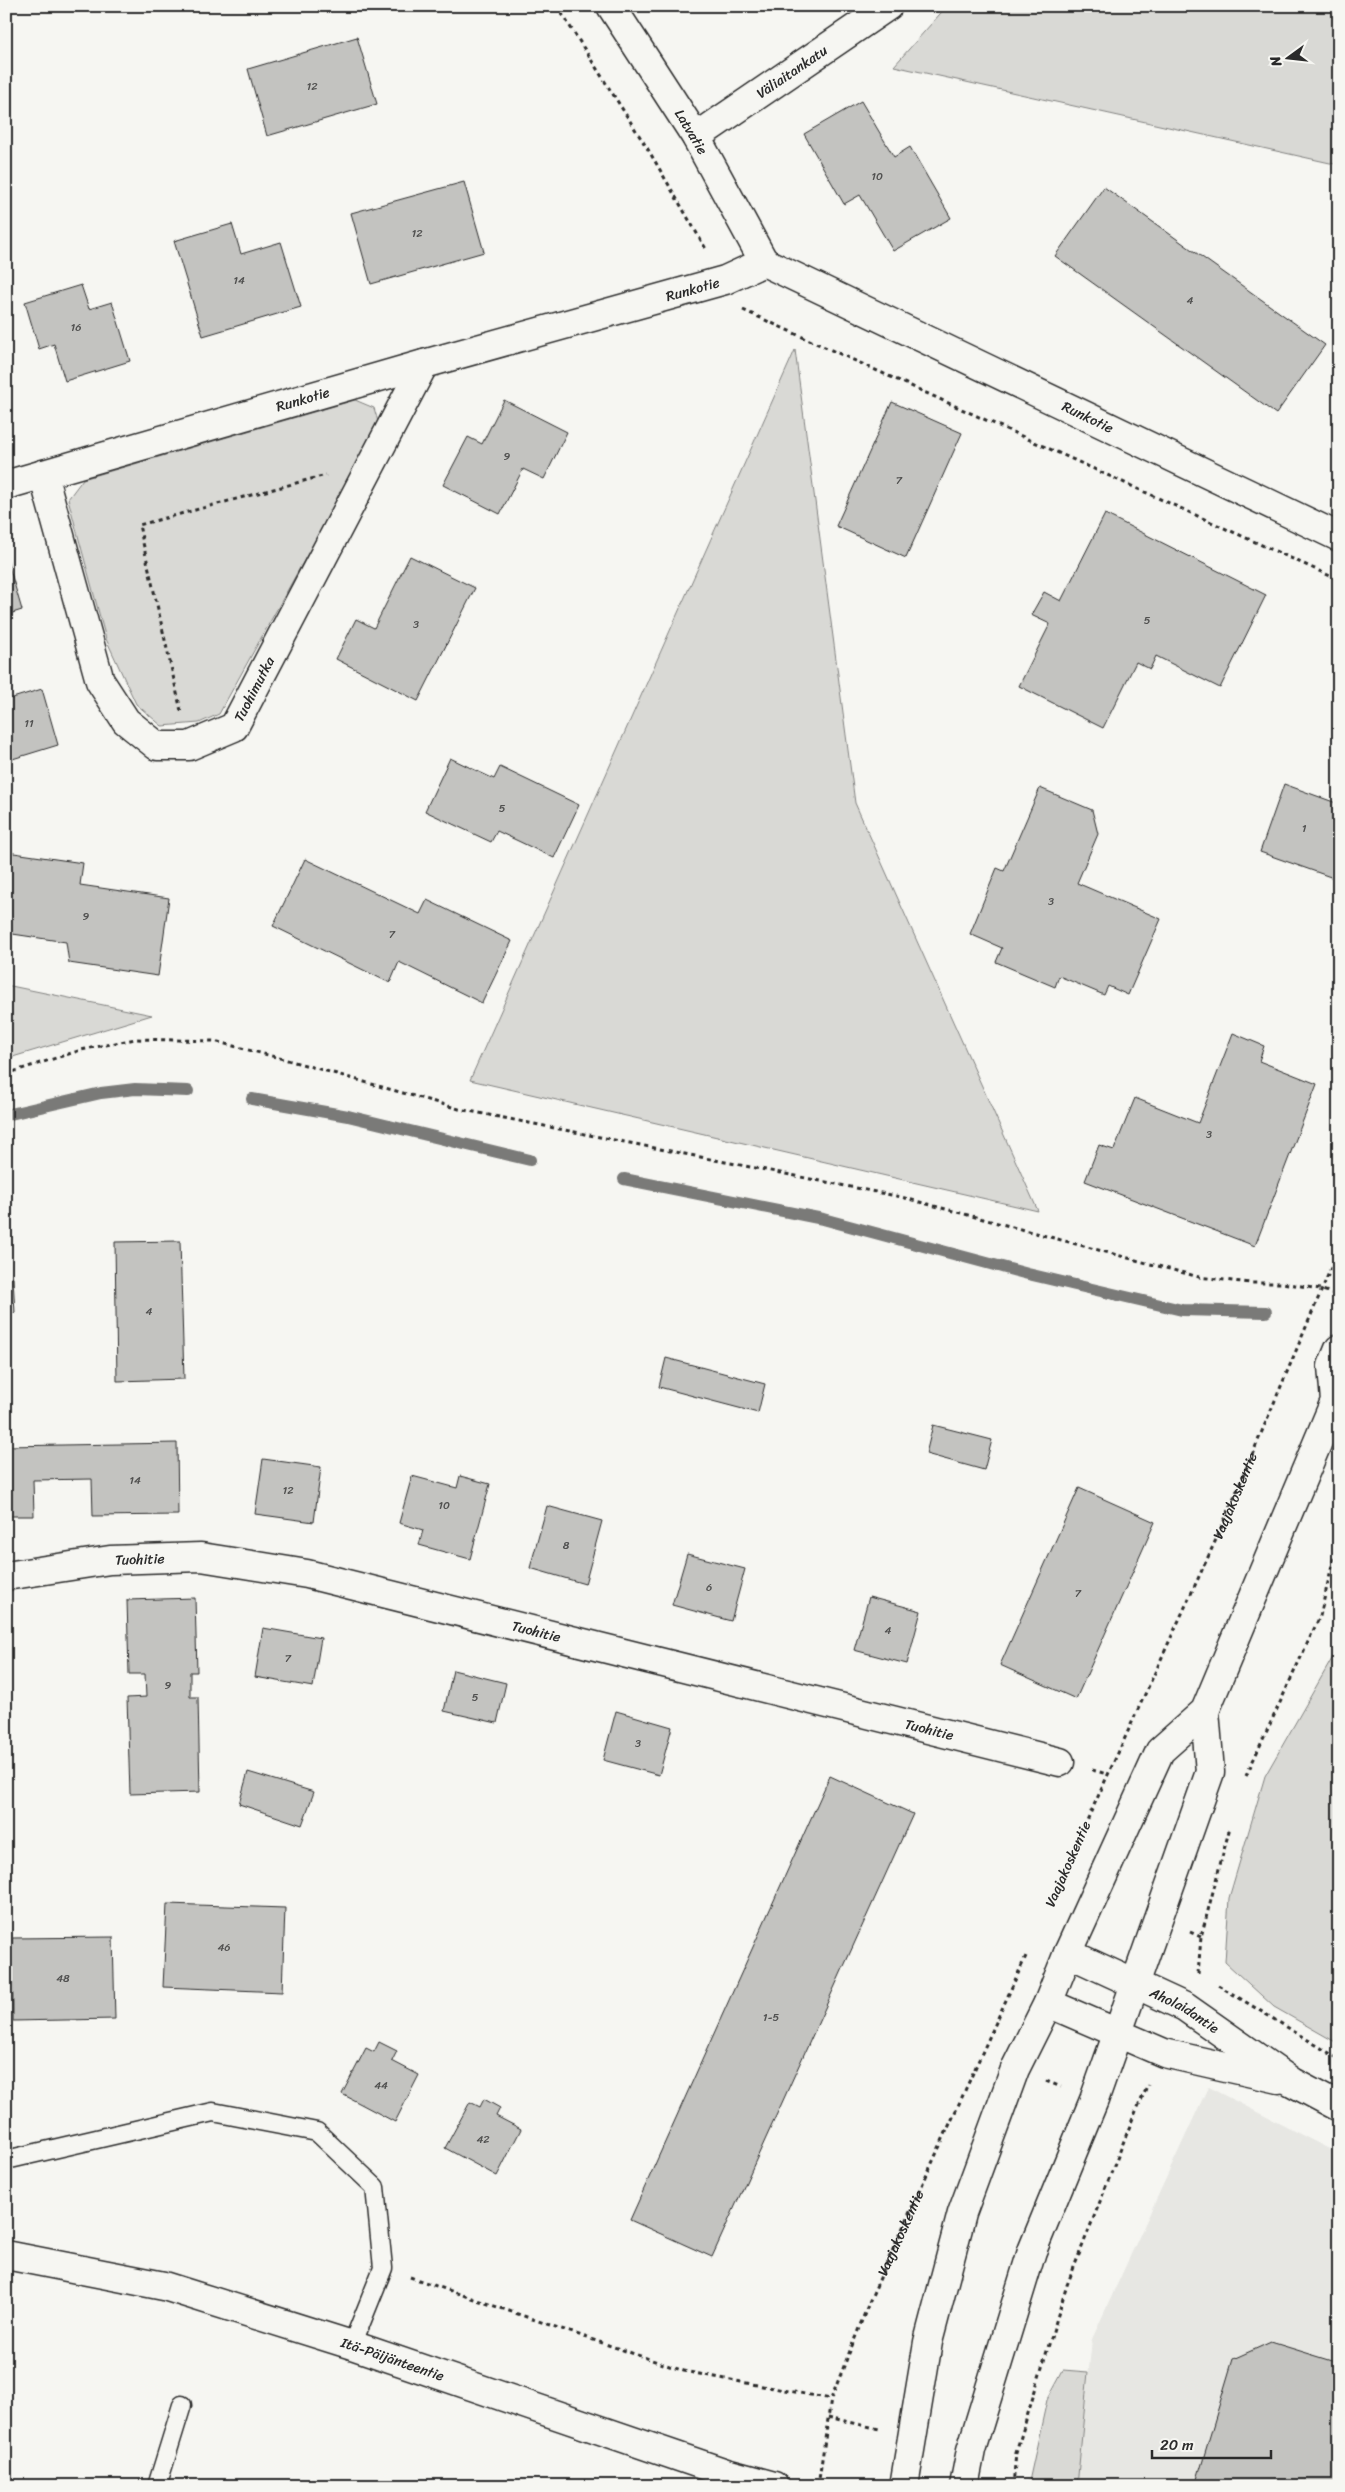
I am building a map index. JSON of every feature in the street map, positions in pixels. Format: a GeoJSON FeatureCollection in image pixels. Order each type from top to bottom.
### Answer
{"type":"FeatureCollection","features":[{"type":"Feature","properties":{"kind":"street","name":"Latvatie"},"geometry":{"type":"LineString","coordinates":[[611,6],[696,137],[764,262]]}},
{"type":"Feature","properties":{"kind":"street","name":"Väliaitankatu"},"geometry":{"type":"LineString","coordinates":[[696,137],[888,6]]}},
{"type":"Feature","properties":{"kind":"street","name":"Runkotie"},"geometry":{"type":"LineString","coordinates":[[6,485],[424,364],[725,280],[764,262],[1339,537]]}},
{"type":"Feature","properties":{"kind":"street","name":"Tuohimutka"},"geometry":{"type":"LineString","coordinates":[[43,474],[100,681],[126,721],[157,746],[189,746],[234,727],[424,364]]}},
{"type":"Feature","properties":{"kind":"street"},"geometry":{"type":"LineString","coordinates":[[964,2486],[971,2450],[1032,2251],[1094,2100],[1210,1772],[1206,1712],[1337,1399],[1332,1366],[1339,1349]]}},
{"type":"Feature","properties":{"kind":"street","name":"Tuohitie"},"geometry":{"type":"LineString","coordinates":[[6,1576],[110,1560],[201,1557],[307,1574],[1060,1762]]}},
{"type":"Feature","properties":{"kind":"street"},"geometry":{"type":"LineString","coordinates":[[904,2486],[928,2342],[958,2231],[1015,2069],[1048,2002],[1068,1953],[1160,1751],[1206,1712]]}},
{"type":"Feature","properties":{"kind":"street","name":"Aholaidantie"},"geometry":{"type":"LineString","coordinates":[[1068,1953],[1185,2007],[1292,2082],[1339,2107]]}},
{"type":"Feature","properties":{"kind":"street","name":"Aholaidantie"},"geometry":{"type":"LineString","coordinates":[[1048,2002],[1164,2053],[1292,2082]]}},
{"type":"Feature","properties":{"kind":"street","name":"Itä-Päijänteentie"},"geometry":{"type":"LineString","coordinates":[[6,2255],[164,2286],[352,2345],[726,2473],[774,2486]]}},
{"type":"Feature","properties":{"kind":"lane"},"geometry":{"type":"LineString","coordinates":[[6,2160],[213,2112],[317,2132],[374,2187],[383,2268],[352,2345]]}},
{"type":"Feature","properties":{"kind":"lane"},"geometry":{"type":"LineString","coordinates":[[157,2486],[182,2405]]}},
{"type":"Feature","properties":{"kind":"path"},"geometry":{"type":"LineString","coordinates":[[189,746],[139,525],[371,463]]}},
{"type":"Feature","properties":{"kind":"path"},"geometry":{"type":"LineString","coordinates":[[6,1074],[81,1050],[135,1039],[214,1042],[291,1060],[459,1109],[901,1197],[1199,1277],[1250,1283],[1282,1283],[1320,1289],[1339,1296]]}},
{"type":"Feature","properties":{"kind":"path","name":"Vaajakoskentie"},"geometry":{"type":"LineString","coordinates":[[1084,1828],[1219,1534],[1320,1289],[1339,1249]]}},
{"type":"Feature","properties":{"kind":"path"},"geometry":{"type":"LineString","coordinates":[[1245,1777],[1320,1616],[1339,1536]]}},
{"type":"Feature","properties":{"kind":"path"},"geometry":{"type":"LineString","coordinates":[[1185,2007],[1198,1972],[1201,1937],[1231,1823]]}},
{"type":"Feature","properties":{"kind":"path","name":"Vaajakoskentie"},"geometry":{"type":"LineString","coordinates":[[818,2486],[831,2399],[870,2300],[980,2054],[1029,1951]]}},
{"type":"Feature","properties":{"kind":"path"},"geometry":{"type":"LineString","coordinates":[[1198,1972],[1207,1978]]}},
{"type":"Feature","properties":{"kind":"path"},"geometry":{"type":"LineString","coordinates":[[1215,1983],[1339,2059]]}},
{"type":"Feature","properties":{"kind":"path"},"geometry":{"type":"LineString","coordinates":[[1013,2486],[1016,2453],[1067,2285],[1133,2118],[1164,2053]]}},
{"type":"Feature","properties":{"kind":"path"},"geometry":{"type":"LineString","coordinates":[[980,2054],[1094,2100],[1133,2118]]}},
{"type":"Feature","properties":{"kind":"path"},"geometry":{"type":"LineString","coordinates":[[383,2268],[684,2371],[831,2399]]}},
{"type":"Feature","properties":{"kind":"shaded area"},"geometry":{"type":"Polygon","coordinates":[[[947,6],[1339,6],[1339,165],[894,66],[947,6]]]}},
{"type":"Feature","properties":{"kind":"shaded area"},"geometry":{"type":"Polygon","coordinates":[[[795,350],[855,803],[1038,1211],[470,1080],[795,350]]]}},
{"type":"Feature","properties":{"kind":"shaded area"},"geometry":{"type":"Polygon","coordinates":[[[355,400],[374,408],[379,425],[219,714],[199,723],[162,726],[136,704],[106,639],[68,499],[83,479],[355,400]]]}},
{"type":"Feature","properties":{"kind":"shaded area"},"geometry":{"type":"Polygon","coordinates":[[[6,985],[152,1015],[6,1059],[6,985]]]}},
{"type":"Feature","properties":{"kind":"shaded area"},"geometry":{"type":"Polygon","coordinates":[[[1339,1643],[1339,2044],[1274,2007],[1225,1962],[1229,1898],[1265,1776],[1333,1657],[1339,1643]]]}},
{"type":"Feature","properties":{"kind":"shaded area"},"geometry":{"type":"Polygon","coordinates":[[[1208,2087],[1339,2154],[1339,2486],[1077,2486],[1092,2339],[1208,2087]]]}},
{"type":"Feature","properties":{"kind":"shaded area"},"geometry":{"type":"Polygon","coordinates":[[[1063,2370],[1088,2372],[1077,2486],[1028,2486],[1047,2400],[1063,2370]]]}},
{"type":"Feature","properties":{"kind":"building"},"geometry":{"type":"Polygon","coordinates":[[[357,37],[377,104],[267,136],[248,69],[357,37]]]}},
{"type":"Feature","properties":{"kind":"building"},"geometry":{"type":"Polygon","coordinates":[[[861,101],[894,157],[910,147],[951,218],[893,251],[860,195],[844,204],[804,134],[861,101]]]}},
{"type":"Feature","properties":{"kind":"building"},"geometry":{"type":"Polygon","coordinates":[[[464,182],[484,252],[371,284],[351,213],[464,182]]]}},
{"type":"Feature","properties":{"kind":"building"},"geometry":{"type":"Polygon","coordinates":[[[1104,187],[1325,345],[1276,414],[1055,256],[1104,187]]]}},
{"type":"Feature","properties":{"kind":"building"},"geometry":{"type":"Polygon","coordinates":[[[232,224],[241,254],[281,242],[301,307],[203,336],[174,241],[232,224]]]}},
{"type":"Feature","properties":{"kind":"building"},"geometry":{"type":"Polygon","coordinates":[[[81,285],[89,309],[112,302],[130,361],[65,381],[54,344],[39,349],[25,302],[81,285]]]}},
{"type":"Feature","properties":{"kind":"building"},"geometry":{"type":"Polygon","coordinates":[[[504,400],[567,432],[544,479],[523,469],[500,514],[443,485],[468,437],[482,444],[504,400]]]}},
{"type":"Feature","properties":{"kind":"building"},"geometry":{"type":"Polygon","coordinates":[[[892,402],[962,433],[906,558],[836,526],[892,402]]]}},
{"type":"Feature","properties":{"kind":"building"},"geometry":{"type":"Polygon","coordinates":[[[1105,514],[1266,595],[1220,688],[1156,656],[1150,669],[1136,662],[1103,728],[1019,686],[1050,624],[1031,615],[1044,592],[1061,601],[1105,514]]]}},
{"type":"Feature","properties":{"kind":"building"},"geometry":{"type":"Polygon","coordinates":[[[6,556],[22,610],[6,615],[6,556]]]}},
{"type":"Feature","properties":{"kind":"building"},"geometry":{"type":"Polygon","coordinates":[[[410,556],[475,588],[418,701],[336,659],[356,619],[374,628],[410,556]]]}},
{"type":"Feature","properties":{"kind":"building"},"geometry":{"type":"Polygon","coordinates":[[[42,689],[58,745],[6,761],[6,700],[42,689]]]}},
{"type":"Feature","properties":{"kind":"building"},"geometry":{"type":"Polygon","coordinates":[[[450,758],[494,779],[500,767],[579,805],[554,858],[497,831],[491,842],[425,811],[450,758]]]}},
{"type":"Feature","properties":{"kind":"building"},"geometry":{"type":"Polygon","coordinates":[[[1284,784],[1339,804],[1339,880],[1260,852],[1284,784]]]}},
{"type":"Feature","properties":{"kind":"building"},"geometry":{"type":"Polygon","coordinates":[[[1040,788],[1092,810],[1098,834],[1077,883],[1161,919],[1128,995],[1108,986],[1104,995],[1059,976],[1055,987],[996,962],[1002,948],[970,934],[997,868],[1004,871],[1040,788]]]}},
{"type":"Feature","properties":{"kind":"building"},"geometry":{"type":"Polygon","coordinates":[[[7,852],[83,863],[80,885],[169,898],[158,976],[69,963],[66,942],[6,933],[7,852]]]}},
{"type":"Feature","properties":{"kind":"building"},"geometry":{"type":"Polygon","coordinates":[[[305,859],[420,914],[427,900],[512,941],[482,1003],[399,962],[390,983],[273,926],[305,859]]]}},
{"type":"Feature","properties":{"kind":"building"},"geometry":{"type":"Polygon","coordinates":[[[1233,1033],[1264,1046],[1259,1061],[1317,1084],[1255,1246],[1085,1181],[1099,1145],[1114,1150],[1135,1098],[1198,1123],[1233,1033]]]}},
{"type":"Feature","properties":{"kind":"building"},"geometry":{"type":"Polygon","coordinates":[[[180,1241],[184,1379],[117,1381],[115,1242],[180,1241]]]}},
{"type":"Feature","properties":{"kind":"building"},"geometry":{"type":"Polygon","coordinates":[[[6,1278],[13,1278],[15,1313],[6,1313],[6,1278]]]}},
{"type":"Feature","properties":{"kind":"building"},"geometry":{"type":"Polygon","coordinates":[[[666,1358],[765,1384],[758,1413],[659,1387],[666,1358]]]}},
{"type":"Feature","properties":{"kind":"building"},"geometry":{"type":"Polygon","coordinates":[[[933,1425],[992,1440],[984,1470],[926,1454],[933,1425]]]}},
{"type":"Feature","properties":{"kind":"building"},"geometry":{"type":"Polygon","coordinates":[[[177,1443],[178,1515],[93,1516],[92,1479],[33,1480],[34,1516],[6,1516],[6,1446],[177,1443]]]}},
{"type":"Feature","properties":{"kind":"building"},"geometry":{"type":"Polygon","coordinates":[[[263,1459],[321,1467],[314,1522],[255,1514],[263,1459]]]}},
{"type":"Feature","properties":{"kind":"building"},"geometry":{"type":"Polygon","coordinates":[[[412,1476],[457,1488],[460,1476],[490,1484],[470,1559],[419,1545],[423,1530],[399,1523],[412,1476]]]}},
{"type":"Feature","properties":{"kind":"building"},"geometry":{"type":"Polygon","coordinates":[[[1079,1488],[1155,1522],[1076,1699],[1000,1665],[1079,1488]]]}},
{"type":"Feature","properties":{"kind":"building"},"geometry":{"type":"Polygon","coordinates":[[[547,1506],[602,1521],[585,1584],[530,1568],[547,1506]]]}},
{"type":"Feature","properties":{"kind":"building"},"geometry":{"type":"Polygon","coordinates":[[[687,1554],[745,1569],[731,1621],[672,1605],[687,1554]]]}},
{"type":"Feature","properties":{"kind":"building"},"geometry":{"type":"Polygon","coordinates":[[[869,1597],[921,1611],[907,1664],[854,1650],[869,1597]]]}},
{"type":"Feature","properties":{"kind":"building"},"geometry":{"type":"Polygon","coordinates":[[[195,1598],[197,1672],[190,1672],[190,1697],[198,1697],[200,1792],[130,1794],[127,1698],[146,1697],[145,1674],[129,1674],[127,1600],[195,1598]]]}},
{"type":"Feature","properties":{"kind":"building"},"geometry":{"type":"Polygon","coordinates":[[[263,1628],[321,1638],[313,1687],[255,1677],[263,1628]]]}},
{"type":"Feature","properties":{"kind":"building"},"geometry":{"type":"Polygon","coordinates":[[[453,1670],[506,1683],[497,1723],[444,1711],[453,1670]]]}},
{"type":"Feature","properties":{"kind":"building"},"geometry":{"type":"Polygon","coordinates":[[[616,1711],[672,1727],[659,1775],[603,1760],[616,1711]]]}},
{"type":"Feature","properties":{"kind":"building"},"geometry":{"type":"Polygon","coordinates":[[[248,1772],[314,1792],[302,1825],[239,1804],[248,1772]]]}},
{"type":"Feature","properties":{"kind":"building"},"geometry":{"type":"Polygon","coordinates":[[[830,1776],[913,1814],[712,2257],[630,2220],[830,1776]]]}},
{"type":"Feature","properties":{"kind":"building"},"geometry":{"type":"Polygon","coordinates":[[[167,1904],[285,1908],[282,1992],[163,1987],[167,1904]]]}},
{"type":"Feature","properties":{"kind":"building"},"geometry":{"type":"Polygon","coordinates":[[[113,1937],[115,2019],[13,2021],[12,1938],[113,1937]]]}},
{"type":"Feature","properties":{"kind":"building"},"geometry":{"type":"Polygon","coordinates":[[[379,2042],[397,2051],[392,2061],[419,2075],[395,2122],[342,2094],[366,2048],[374,2052],[379,2042]]]}},
{"type":"Feature","properties":{"kind":"building"},"geometry":{"type":"Polygon","coordinates":[[[484,2099],[500,2108],[496,2116],[521,2129],[497,2176],[445,2148],[470,2102],[480,2107],[484,2099]]]}},
{"type":"Feature","properties":{"kind":"building"},"geometry":{"type":"Polygon","coordinates":[[[1271,2342],[1339,2363],[1339,2486],[1195,2486],[1233,2359],[1271,2342]]]}},
{"type":"Feature","properties":{"kind":"waterway"},"geometry":{"type":"LineString","coordinates":[[6,1115],[101,1093],[135,1089],[188,1091]]}},
{"type":"Feature","properties":{"kind":"waterway"},"geometry":{"type":"LineString","coordinates":[[252,1099],[348,1116],[530,1160]]}},
{"type":"Feature","properties":{"kind":"waterway"},"geometry":{"type":"LineString","coordinates":[[624,1179],[823,1219],[1028,1274],[1182,1310],[1266,1312]]}}]}
